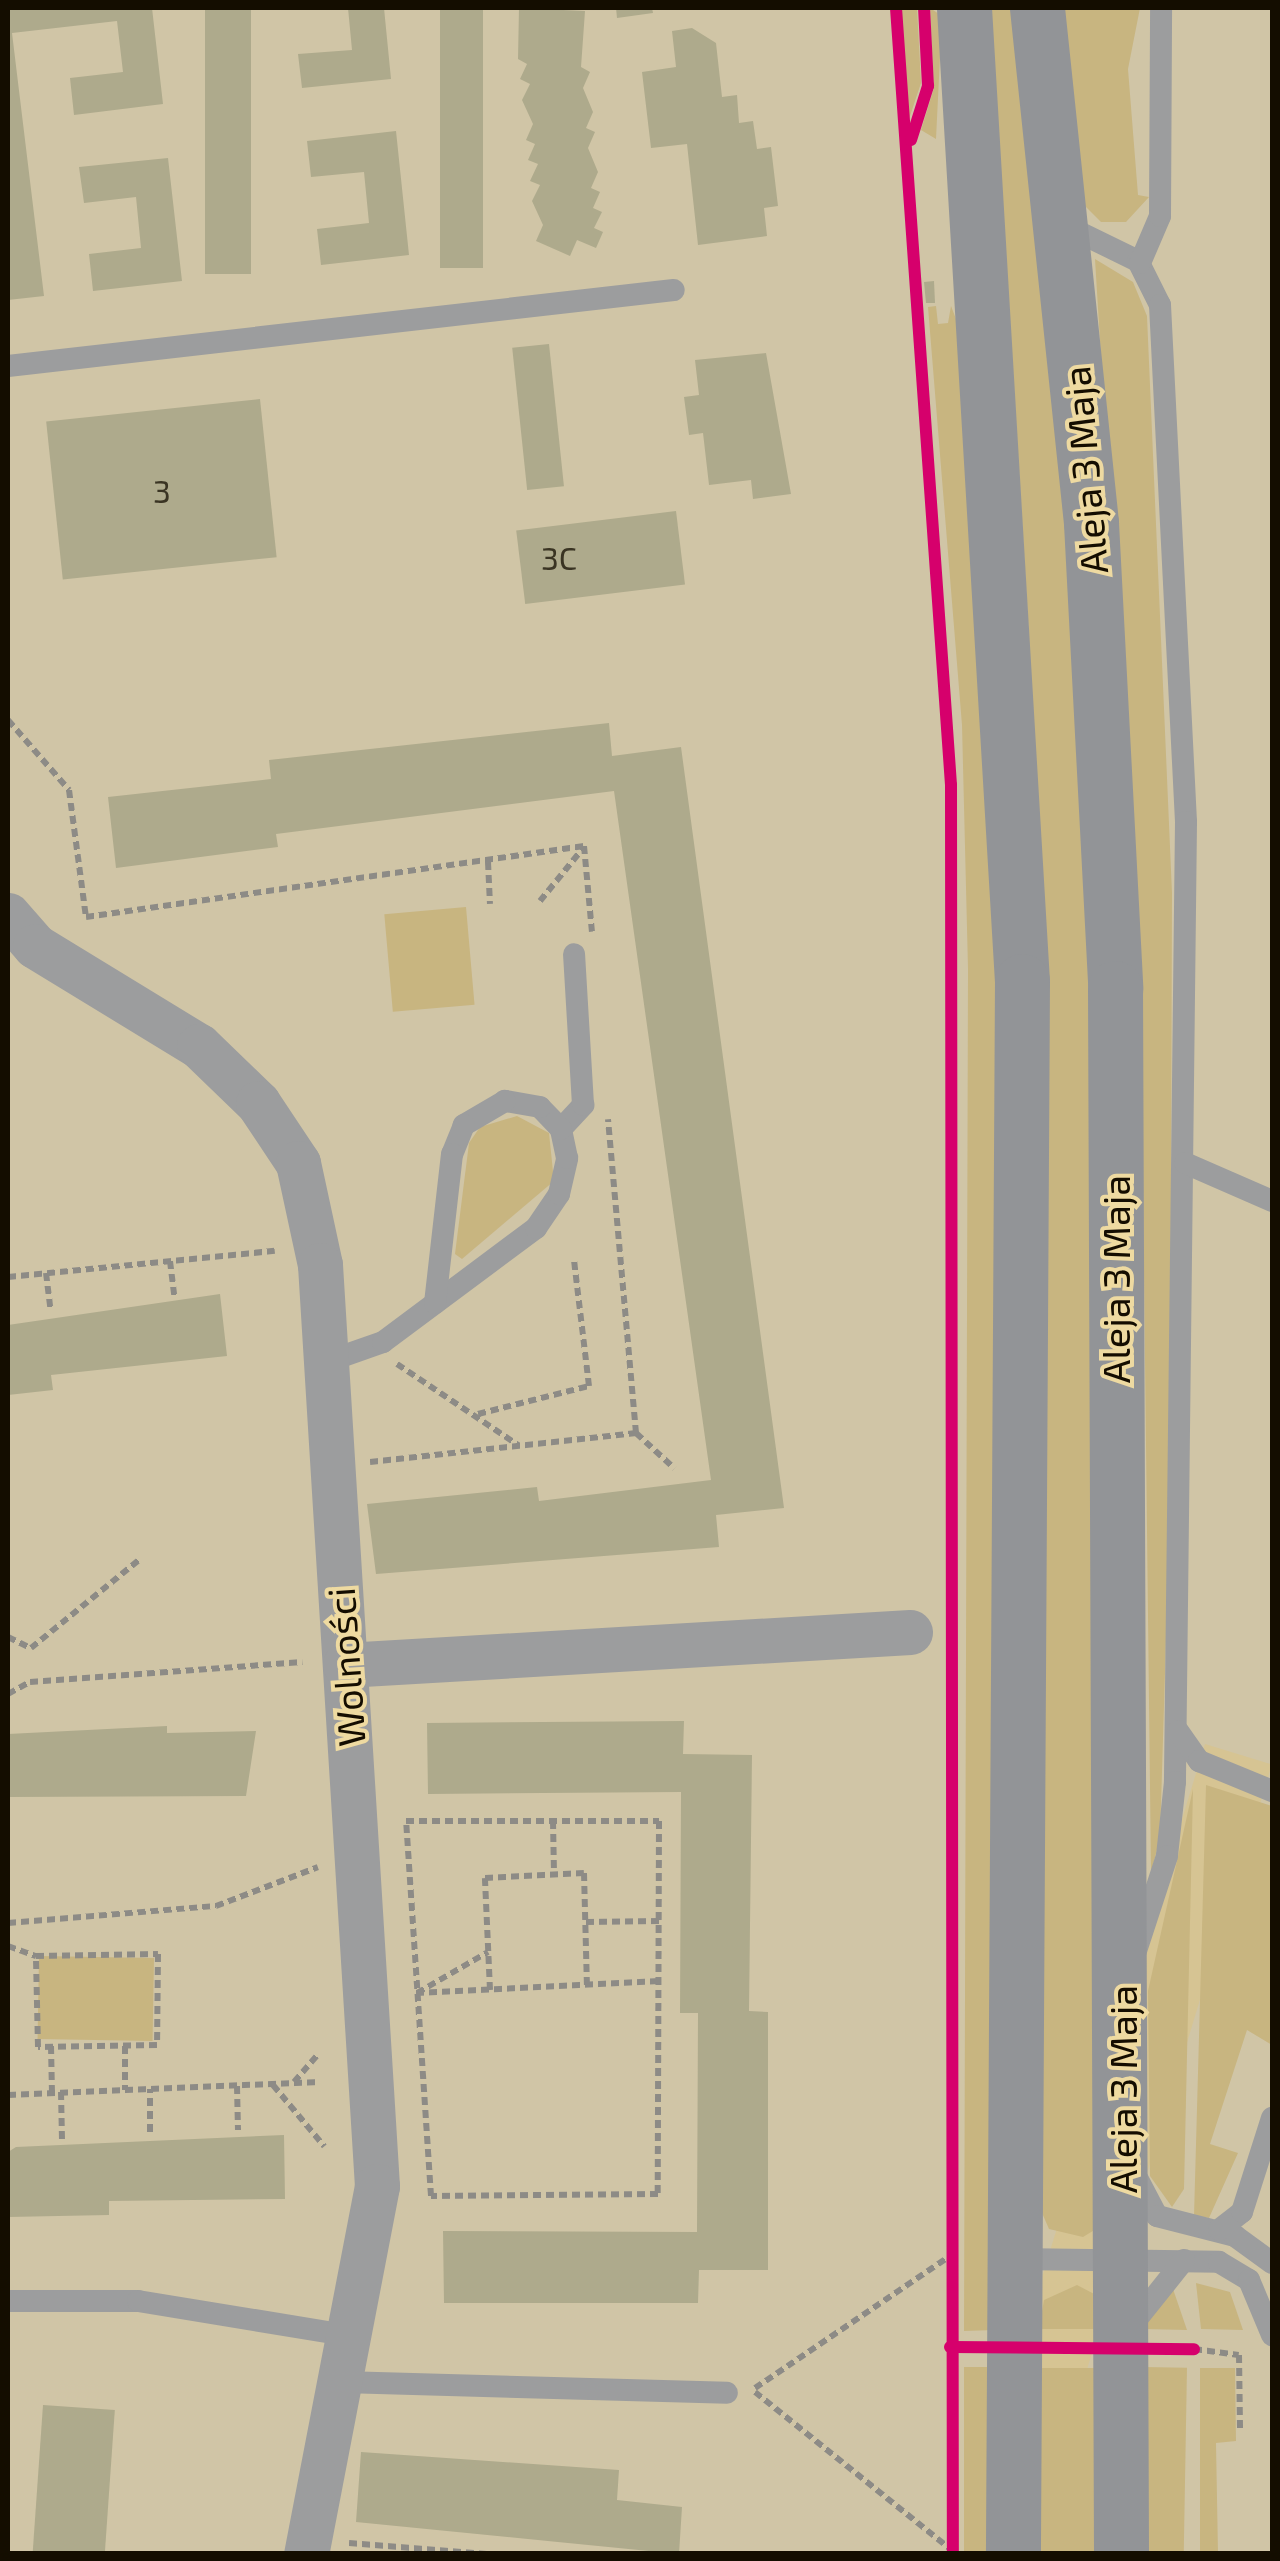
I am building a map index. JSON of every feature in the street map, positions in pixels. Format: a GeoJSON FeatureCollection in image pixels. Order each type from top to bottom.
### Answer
{"type":"FeatureCollection","features":[{"type":"Feature","properties":{"kind":"street"},"geometry":{"type":"LineString","coordinates":[[964,8],[1021,944],[1012,2554]]}},
{"type":"Feature","properties":{"kind":"street","name":"Aleja 3 Maja"},"geometry":{"type":"LineString","coordinates":[[1037,8],[1091,522],[1116,988],[1124,2102],[1121,2554]]}},
{"type":"Feature","properties":{"kind":"street","name":"Wolności"},"geometry":{"type":"LineString","coordinates":[[8,915],[35,946],[199,1046],[258,1103],[298,1163],[320,1266],[334,1663],[378,2186],[342,2382],[322,2548]]}},
{"type":"Feature","properties":{"kind":"street"},"geometry":{"type":"LineString","coordinates":[[334,1663],[910,1632]]}},
{"type":"Feature","properties":{"kind":"lane"},"geometry":{"type":"LineString","coordinates":[[1140,264],[1160,216],[1162,8]]}},
{"type":"Feature","properties":{"kind":"lane"},"geometry":{"type":"LineString","coordinates":[[1062,224],[1140,264],[1160,305],[1187,873],[1176,1728],[1167,1856],[1134,1958],[1122,2043]]}},
{"type":"Feature","properties":{"kind":"lane"},"geometry":{"type":"LineString","coordinates":[[8,366],[674,290]]}},
{"type":"Feature","properties":{"kind":"lane"},"geometry":{"type":"LineString","coordinates":[[326,1362],[383,1342],[536,1228],[560,1194],[562,1129],[583,1104],[583,949]]}},
{"type":"Feature","properties":{"kind":"lane"},"geometry":{"type":"LineString","coordinates":[[434,1304],[452,1154],[464,1125],[506,1101],[540,1107],[562,1129]]}},
{"type":"Feature","properties":{"kind":"lane"},"geometry":{"type":"LineString","coordinates":[[1185,1163],[1272,1201]]}},
{"type":"Feature","properties":{"kind":"lane"},"geometry":{"type":"LineString","coordinates":[[1176,1728],[1199,1761],[1272,1791]]}},
{"type":"Feature","properties":{"kind":"lane"},"geometry":{"type":"LineString","coordinates":[[1124,2102],[1146,2201],[1172,2224],[1220,2230],[1272,2263]]}},
{"type":"Feature","properties":{"kind":"lane"},"geometry":{"type":"LineString","coordinates":[[1220,2230],[1246,2200],[1272,2118]]}},
{"type":"Feature","properties":{"kind":"lane"},"geometry":{"type":"LineString","coordinates":[[1016,2258],[1184,2260],[1239,2271],[1272,2336]]}},
{"type":"Feature","properties":{"kind":"lane"},"geometry":{"type":"LineString","coordinates":[[1120,2349],[1144,2302],[1184,2260]]}},
{"type":"Feature","properties":{"kind":"lane"},"geometry":{"type":"LineString","coordinates":[[8,2301],[138,2301],[352,2336]]}},
{"type":"Feature","properties":{"kind":"lane"},"geometry":{"type":"LineString","coordinates":[[342,2382],[726,2392]]}},
{"type":"Feature","properties":{"kind":"path"},"geometry":{"type":"LineString","coordinates":[[896,8],[908,150]]}},
{"type":"Feature","properties":{"kind":"path"},"geometry":{"type":"LineString","coordinates":[[908,150],[923,102]]}},
{"type":"Feature","properties":{"kind":"path"},"geometry":{"type":"LineString","coordinates":[[8,720],[69,790],[86,917],[584,846]]}},
{"type":"Feature","properties":{"kind":"path"},"geometry":{"type":"LineString","coordinates":[[540,901],[584,846]]}},
{"type":"Feature","properties":{"kind":"path"},"geometry":{"type":"LineString","coordinates":[[583,949],[584,846]]}},
{"type":"Feature","properties":{"kind":"path"},"geometry":{"type":"LineString","coordinates":[[488,862],[490,904]]}},
{"type":"Feature","properties":{"kind":"path"},"geometry":{"type":"LineString","coordinates":[[607,1100],[636,1433],[674,1468]]}},
{"type":"Feature","properties":{"kind":"path"},"geometry":{"type":"LineString","coordinates":[[8,1276],[294,1249]]}},
{"type":"Feature","properties":{"kind":"path"},"geometry":{"type":"LineString","coordinates":[[478,1414],[589,1386],[574,1260]]}},
{"type":"Feature","properties":{"kind":"path"},"geometry":{"type":"LineString","coordinates":[[170,1261],[174,1296]]}},
{"type":"Feature","properties":{"kind":"path"},"geometry":{"type":"LineString","coordinates":[[46,1273],[50,1308]]}},
{"type":"Feature","properties":{"kind":"path"},"geometry":{"type":"LineString","coordinates":[[383,1342],[401,1370],[478,1414],[518,1445]]}},
{"type":"Feature","properties":{"kind":"path"},"geometry":{"type":"LineString","coordinates":[[359,1463],[636,1433]]}},
{"type":"Feature","properties":{"kind":"path"},"geometry":{"type":"LineString","coordinates":[[8,1637],[31,1648],[140,1559]]}},
{"type":"Feature","properties":{"kind":"path"},"geometry":{"type":"LineString","coordinates":[[8,1694],[30,1682],[334,1663]]}},
{"type":"Feature","properties":{"kind":"path"},"geometry":{"type":"LineString","coordinates":[[553,1821],[554,1875]]}},
{"type":"Feature","properties":{"kind":"path"},"geometry":{"type":"LineString","coordinates":[[406,1822],[659,1822],[660,1921],[658,2194],[432,2196],[406,1822]]}},
{"type":"Feature","properties":{"kind":"path"},"geometry":{"type":"LineString","coordinates":[[8,1923],[216,1906],[326,1864]]}},
{"type":"Feature","properties":{"kind":"path"},"geometry":{"type":"LineString","coordinates":[[490,1990],[485,1878],[584,1873],[587,1985]]}},
{"type":"Feature","properties":{"kind":"path"},"geometry":{"type":"LineString","coordinates":[[586,1922],[660,1921]]}},
{"type":"Feature","properties":{"kind":"path"},"geometry":{"type":"LineString","coordinates":[[8,1946],[36,1956],[158,1954],[156,2045],[38,2046],[36,1956]]}},
{"type":"Feature","properties":{"kind":"path"},"geometry":{"type":"LineString","coordinates":[[416,1994],[488,1952]]}},
{"type":"Feature","properties":{"kind":"path"},"geometry":{"type":"LineString","coordinates":[[416,1994],[660,1982]]}},
{"type":"Feature","properties":{"kind":"path"},"geometry":{"type":"LineString","coordinates":[[51,2046],[62,2140]]}},
{"type":"Feature","properties":{"kind":"path"},"geometry":{"type":"LineString","coordinates":[[124,2046],[126,2090]]}},
{"type":"Feature","properties":{"kind":"path"},"geometry":{"type":"LineString","coordinates":[[293,2083],[318,2054]]}},
{"type":"Feature","properties":{"kind":"path"},"geometry":{"type":"LineString","coordinates":[[8,2095],[320,2082]]}},
{"type":"Feature","properties":{"kind":"path"},"geometry":{"type":"LineString","coordinates":[[272,2084],[324,2146]]}},
{"type":"Feature","properties":{"kind":"path"},"geometry":{"type":"LineString","coordinates":[[237,2086],[238,2130]]}},
{"type":"Feature","properties":{"kind":"path"},"geometry":{"type":"LineString","coordinates":[[150,2089],[150,2132]]}},
{"type":"Feature","properties":{"kind":"path"},"geometry":{"type":"LineString","coordinates":[[726,2392],[752,2390],[952,2254]]}},
{"type":"Feature","properties":{"kind":"path"},"geometry":{"type":"LineString","coordinates":[[1194,2349],[1239,2354],[1240,2431]]}},
{"type":"Feature","properties":{"kind":"path"},"geometry":{"type":"LineString","coordinates":[[752,2390],[953,2551]]}},
{"type":"Feature","properties":{"kind":"path"},"geometry":{"type":"LineString","coordinates":[[322,2548],[487,2554]]}},
{"type":"Feature","properties":{"kind":"shaded area"},"geometry":{"type":"Polygon","coordinates":[[[900,8],[917,8],[921,83],[908,122],[900,8]]]}},
{"type":"Feature","properties":{"kind":"shaded area"},"geometry":{"type":"Polygon","coordinates":[[[930,8],[942,16],[936,139],[921,130],[934,88],[930,8]]]}},
{"type":"Feature","properties":{"kind":"shaded area"},"geometry":{"type":"Polygon","coordinates":[[[991,8],[1015,8],[1066,508],[1090,878],[1101,2226],[1083,2237],[1049,2229],[1039,2206],[1029,636],[991,8]]]}},
{"type":"Feature","properties":{"kind":"shaded area"},"geometry":{"type":"Polygon","coordinates":[[[1060,8],[1140,8],[1128,69],[1138,195],[1149,197],[1126,222],[1101,222],[1080,201],[1060,8]]]}},
{"type":"Feature","properties":{"kind":"shaded area"},"geometry":{"type":"Polygon","coordinates":[[[1095,259],[1133,282],[1147,316],[1172,893],[1170,1507],[1160,1838],[1151,1873],[1141,1015],[1095,259]]]}},
{"type":"Feature","properties":{"kind":"shaded area"},"geometry":{"type":"Polygon","coordinates":[[[936,306],[938,324],[948,323],[951,306],[961,332],[997,813],[995,2330],[964,2331],[968,969],[962,725],[928,307],[936,306]]]}},
{"type":"Feature","properties":{"kind":"shaded area"},"geometry":{"type":"Polygon","coordinates":[[[466,907],[475,1005],[393,1012],[384,914],[466,907]]]}},
{"type":"Feature","properties":{"kind":"shaded area"},"geometry":{"type":"Polygon","coordinates":[[[517,1116],[549,1133],[554,1181],[462,1259],[455,1254],[469,1143],[480,1127],[517,1116]]]}},
{"type":"Feature","properties":{"kind":"shaded area"},"geometry":{"type":"Polygon","coordinates":[[[1205,1744],[1272,1764],[1035,2539],[968,2519],[1205,1744]]]}},
{"type":"Feature","properties":{"kind":"shaded area"},"geometry":{"type":"Polygon","coordinates":[[[1206,1785],[1272,1806],[1272,2045],[1247,2030],[1210,2144],[1238,2153],[1209,2218],[1194,2216],[1206,1785]]]}},
{"type":"Feature","properties":{"kind":"shaded area"},"geometry":{"type":"Polygon","coordinates":[[[1193,1789],[1184,2189],[1172,2207],[1150,2176],[1148,1991],[1193,1789]]]}},
{"type":"Feature","properties":{"kind":"shaded area"},"geometry":{"type":"Polygon","coordinates":[[[39,1956],[154,1958],[153,2041],[38,2039],[39,1956]]]}},
{"type":"Feature","properties":{"kind":"shaded area"},"geometry":{"type":"Polygon","coordinates":[[[1196,2283],[1230,2292],[1243,2330],[1201,2329],[1196,2283]]]}},
{"type":"Feature","properties":{"kind":"shaded area"},"geometry":{"type":"Polygon","coordinates":[[[1077,2285],[1098,2296],[1100,2329],[1039,2329],[1044,2300],[1077,2285]]]}},
{"type":"Feature","properties":{"kind":"shaded area"},"geometry":{"type":"Polygon","coordinates":[[[1173,2289],[1187,2330],[1144,2329],[1145,2322],[1173,2289]]]}},
{"type":"Feature","properties":{"kind":"shaded area"},"geometry":{"type":"Polygon","coordinates":[[[964,2367],[996,2367],[996,2554],[964,2554],[964,2367]]]}},
{"type":"Feature","properties":{"kind":"shaded area"},"geometry":{"type":"Polygon","coordinates":[[[1143,2367],[1187,2368],[1184,2554],[1140,2554],[1143,2367]]]}},
{"type":"Feature","properties":{"kind":"shaded area"},"geometry":{"type":"Polygon","coordinates":[[[1040,2368],[1101,2368],[1101,2553],[1040,2553],[1040,2368]]]}},
{"type":"Feature","properties":{"kind":"shaded area"},"geometry":{"type":"Polygon","coordinates":[[[1200,2368],[1235,2368],[1236,2441],[1216,2443],[1218,2553],[1200,2553],[1200,2368]]]}},
{"type":"Feature","properties":{"kind":"building"},"geometry":{"type":"Polygon","coordinates":[[[8,8],[152,8],[163,104],[74,115],[70,78],[123,72],[117,21],[12,33],[44,296],[8,300],[8,8]]]}},
{"type":"Feature","properties":{"kind":"building"},"geometry":{"type":"Polygon","coordinates":[[[205,8],[251,8],[251,274],[205,274],[205,8]]]}},
{"type":"Feature","properties":{"kind":"building"},"geometry":{"type":"Polygon","coordinates":[[[348,8],[384,8],[391,79],[302,88],[298,54],[352,50],[348,8]]]}},
{"type":"Feature","properties":{"kind":"building"},"geometry":{"type":"Polygon","coordinates":[[[440,8],[483,8],[483,268],[440,268],[440,8]]]}},
{"type":"Feature","properties":{"kind":"building"},"geometry":{"type":"Polygon","coordinates":[[[519,8],[585,11],[581,67],[590,72],[583,88],[593,112],[586,128],[595,132],[588,148],[598,172],[591,188],[600,192],[593,208],[602,212],[594,228],[603,232],[596,248],[577,240],[570,256],[536,241],[543,225],[532,201],[540,185],[530,181],[538,164],[528,160],[535,144],[526,140],[533,124],[522,100],[530,84],[520,79],[527,64],[518,59],[519,8]]]}},
{"type":"Feature","properties":{"kind":"building"},"geometry":{"type":"Polygon","coordinates":[[[616,8],[652,8],[653,13],[617,18],[616,8]]]}},
{"type":"Feature","properties":{"kind":"building"},"geometry":{"type":"Polygon","coordinates":[[[692,28],[716,43],[722,97],[737,95],[739,123],[753,121],[757,149],[771,147],[778,206],[764,208],[767,236],[698,245],[687,144],[651,148],[642,72],[676,67],[672,31],[692,28]]]}},
{"type":"Feature","properties":{"kind":"building"},"geometry":{"type":"Polygon","coordinates":[[[396,131],[409,255],[321,265],[317,229],[369,223],[364,172],[311,177],[307,141],[396,131]]]}},
{"type":"Feature","properties":{"kind":"building"},"geometry":{"type":"Polygon","coordinates":[[[168,158],[182,281],[93,291],[89,254],[141,248],[136,197],[84,203],[79,167],[168,158]]]}},
{"type":"Feature","properties":{"kind":"building"},"geometry":{"type":"Polygon","coordinates":[[[934,281],[935,303],[926,303],[924,282],[934,281]]]}},
{"type":"Feature","properties":{"kind":"building"},"geometry":{"type":"Polygon","coordinates":[[[549,344],[564,486],[527,490],[512,348],[549,344]]]}},
{"type":"Feature","properties":{"kind":"building"},"geometry":{"type":"Polygon","coordinates":[[[766,353],[791,494],[753,499],[751,480],[709,485],[703,433],[689,435],[684,397],[699,395],[695,360],[766,353]]]}},
{"type":"Feature","properties":{"kind":"building"},"geometry":{"type":"Polygon","coordinates":[[[260,399],[277,557],[63,580],[46,421],[260,399]]]}},
{"type":"Feature","properties":{"kind":"building"},"geometry":{"type":"Polygon","coordinates":[[[676,511],[685,584],[525,604],[516,531],[676,511]]]}},
{"type":"Feature","properties":{"kind":"building"},"geometry":{"type":"Polygon","coordinates":[[[609,723],[612,756],[681,747],[784,1508],[716,1515],[719,1547],[376,1574],[367,1504],[537,1487],[539,1501],[711,1480],[614,791],[276,834],[278,847],[116,868],[108,797],[271,779],[269,760],[609,723]]]}},
{"type":"Feature","properties":{"kind":"building"},"geometry":{"type":"Polygon","coordinates":[[[220,1294],[227,1356],[51,1375],[53,1390],[8,1395],[8,1325],[220,1294]]]}},
{"type":"Feature","properties":{"kind":"building"},"geometry":{"type":"Polygon","coordinates":[[[684,1721],[683,1754],[752,1755],[749,2011],[768,2012],[768,2270],[699,2270],[698,2303],[444,2303],[443,2231],[697,2232],[698,2013],[680,2013],[681,1792],[428,1794],[427,1723],[684,1721]]]}},
{"type":"Feature","properties":{"kind":"building"},"geometry":{"type":"Polygon","coordinates":[[[167,1726],[167,1733],[256,1731],[246,1796],[8,1797],[8,1734],[167,1726]]]}},
{"type":"Feature","properties":{"kind":"building"},"geometry":{"type":"Polygon","coordinates":[[[284,2135],[285,2199],[109,2201],[109,2215],[8,2217],[8,2152],[16,2147],[284,2135]]]}},
{"type":"Feature","properties":{"kind":"building"},"geometry":{"type":"Polygon","coordinates":[[[43,2405],[115,2410],[105,2554],[33,2554],[43,2405]]]}},
{"type":"Feature","properties":{"kind":"building"},"geometry":{"type":"Polygon","coordinates":[[[361,2452],[619,2470],[617,2500],[682,2507],[679,2554],[356,2522],[361,2452]]]}},
{"type":"Feature","properties":{"kind":"cycle path"},"geometry":{"type":"LineString","coordinates":[[896,8],[951,785],[953,2554]]}},
{"type":"Feature","properties":{"kind":"cycle path"},"geometry":{"type":"LineString","coordinates":[[911,140],[928,86],[924,8]]}},
{"type":"Feature","properties":{"kind":"cycle path"},"geometry":{"type":"LineString","coordinates":[[950,2347],[1194,2349]]}}]}
